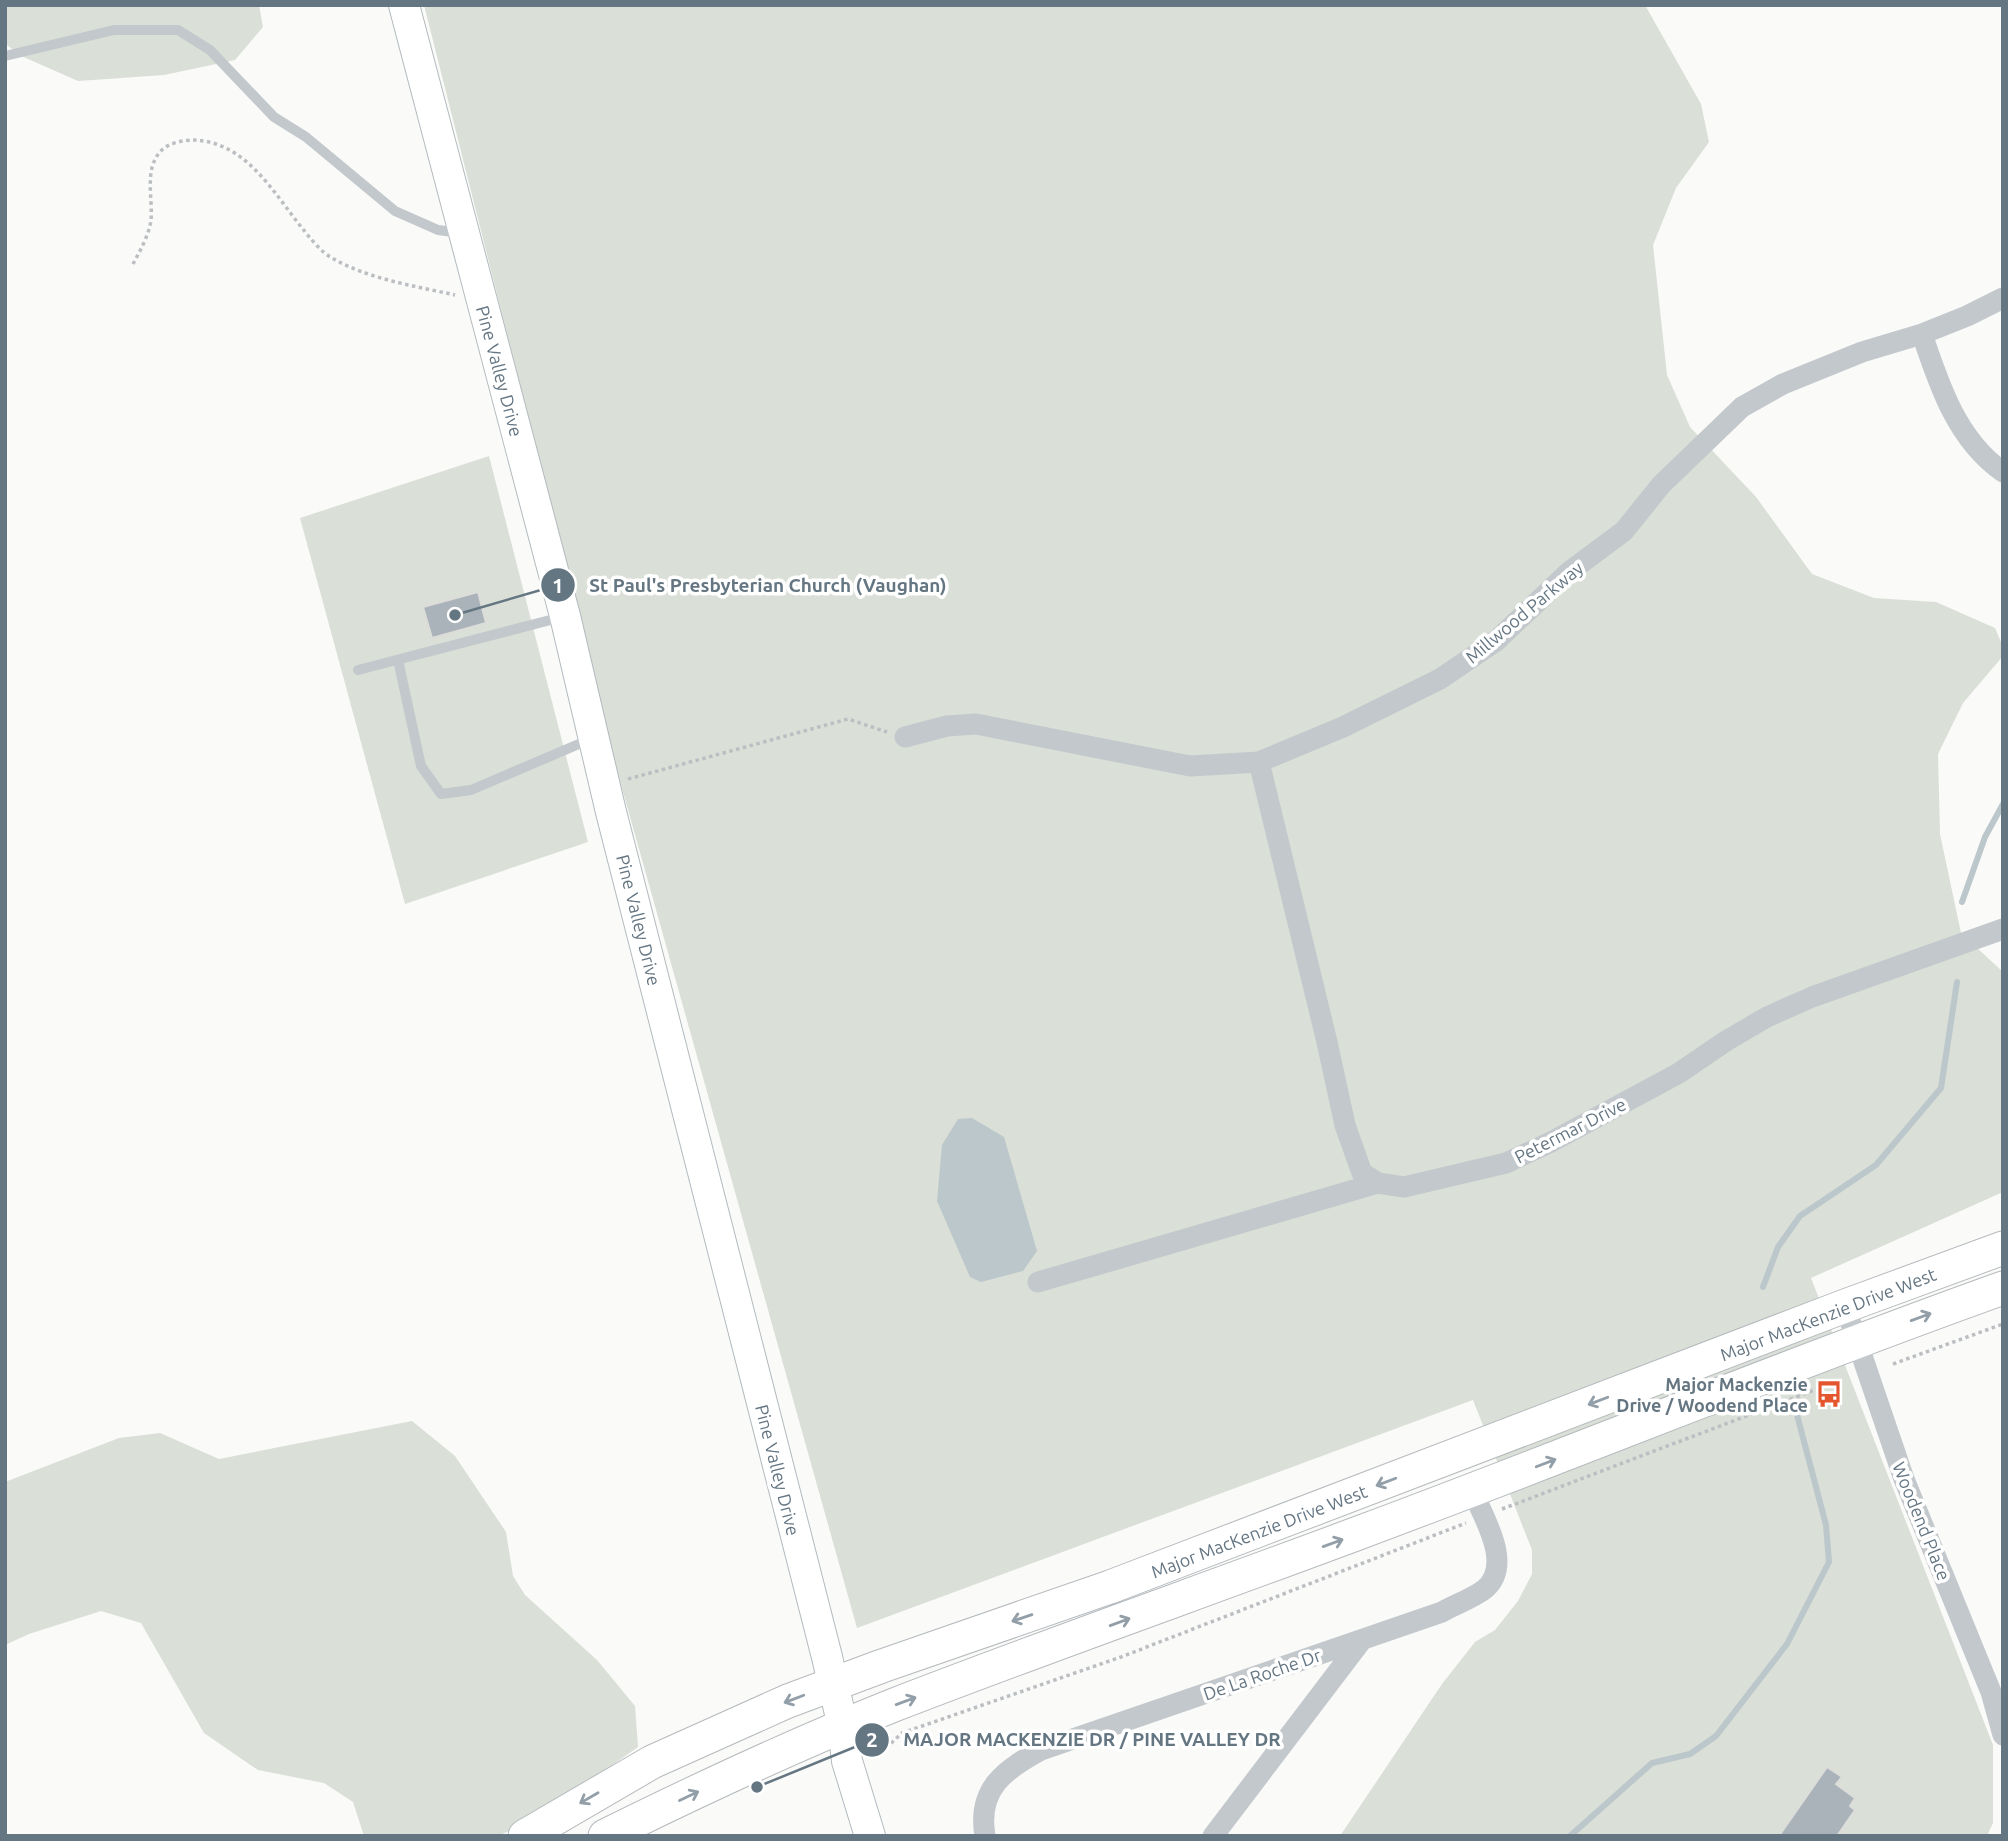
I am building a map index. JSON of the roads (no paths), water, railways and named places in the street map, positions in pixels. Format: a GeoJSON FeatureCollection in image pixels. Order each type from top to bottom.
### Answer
{"type":"FeatureCollection","features":[{"type":"Feature","properties":{"kind":"main road","name":"Major MacKenzie Drive West"},"geometry":{"type":"LineString","coordinates":[[525,1836],[652,1762],[788,1701],[1110,1587],[2003,1248]]}},
{"type":"Feature","properties":{"kind":"main road","name":"Major MacKenzie Drive West"},"geometry":{"type":"LineString","coordinates":[[605,1836],[739,1772],[892,1706],[1477,1503],[1624,1433],[1857,1340],[2003,1287]]}},
{"type":"Feature","properties":{"kind":"street","name":"Pine Valley Drive"},"geometry":{"type":"LineString","coordinates":[[404,5],[565,616],[833,1684],[843,1727],[847,1761],[870,1836]]}},
{"type":"Feature","properties":{"kind":"street","name":"Millwood Parkway"},"geometry":{"type":"LineString","coordinates":[[905,737],[947,726],[976,724],[1189,766],[1259,762],[1343,727],[1440,680],[1496,641],[1569,572],[1624,531],[1661,485],[1742,407],[1783,384],[1826,366],[1922,334],[2003,298]]}},
{"type":"Feature","properties":{"kind":"street"},"geometry":{"type":"LineString","coordinates":[[1922,334],[1940,387],[1960,426],[1988,462],[2003,472]]}},
{"type":"Feature","properties":{"kind":"street"},"geometry":{"type":"LineString","coordinates":[[1259,762],[1345,1125],[1362,1173],[1378,1183]]}},
{"type":"Feature","properties":{"kind":"street","name":"Petermar Drive"},"geometry":{"type":"LineString","coordinates":[[1038,1282],[1378,1183],[1404,1187],[1506,1163],[1551,1142],[1679,1073],[1767,1017],[1812,997],[2003,929]]}},
{"type":"Feature","properties":{"kind":"street","name":"Woodend Place"},"geometry":{"type":"LineString","coordinates":[[1845,1306],[1904,1479],[1991,1692],[2003,1735]]}},
{"type":"Feature","properties":{"kind":"street","name":"De La Roche Dr"},"geometry":{"type":"LineString","coordinates":[[985,1836],[983,1823],[988,1791],[1012,1766],[1041,1750],[1442,1612],[1486,1588],[1497,1568],[1496,1550],[1477,1503]]}},
{"type":"Feature","properties":{"kind":"street"},"geometry":{"type":"LineString","coordinates":[[1213,1836],[1363,1640]]}},
{"type":"Feature","properties":{"kind":"lane"},"geometry":{"type":"LineString","coordinates":[[5,56],[114,30],[178,30],[210,50],[274,117],[306,137],[396,211],[438,230],[464,234]]}},
{"type":"Feature","properties":{"kind":"lane"},"geometry":{"type":"LineString","coordinates":[[358,670],[565,616]]}},
{"type":"Feature","properties":{"kind":"lane"},"geometry":{"type":"LineString","coordinates":[[398,660],[421,766],[441,794],[471,790],[594,738]]}},
{"type":"Feature","properties":{"kind":"waterway"},"geometry":{"type":"LineString","coordinates":[[1962,902],[1985,837],[2003,804]]}},
{"type":"Feature","properties":{"kind":"waterway"},"geometry":{"type":"LineString","coordinates":[[1763,1287],[1778,1247],[1800,1216],[1876,1165],[1941,1088],[1957,982]]}},
{"type":"Feature","properties":{"kind":"waterway"},"geometry":{"type":"LineString","coordinates":[[1570,1836],[1652,1763],[1690,1754],[1716,1736],[1787,1644],[1829,1562],[1826,1525],[1796,1411]]}},
{"type":"Feature","properties":{"kind":"place","name":"St Paul's Presbyterian Church (Vaughan)"},"geometry":{"type":"Point","coordinates":[455,615]}},
{"type":"Feature","properties":{"kind":"place","name":"Major Mackenzie Drive / Woodend Place"},"geometry":{"type":"Point","coordinates":[1829,1394]}},
{"type":"Feature","properties":{"kind":"place","name":"MAJOR MACKENZIE DR / PINE VALLEY DR"},"geometry":{"type":"Point","coordinates":[757,1787]}}]}
